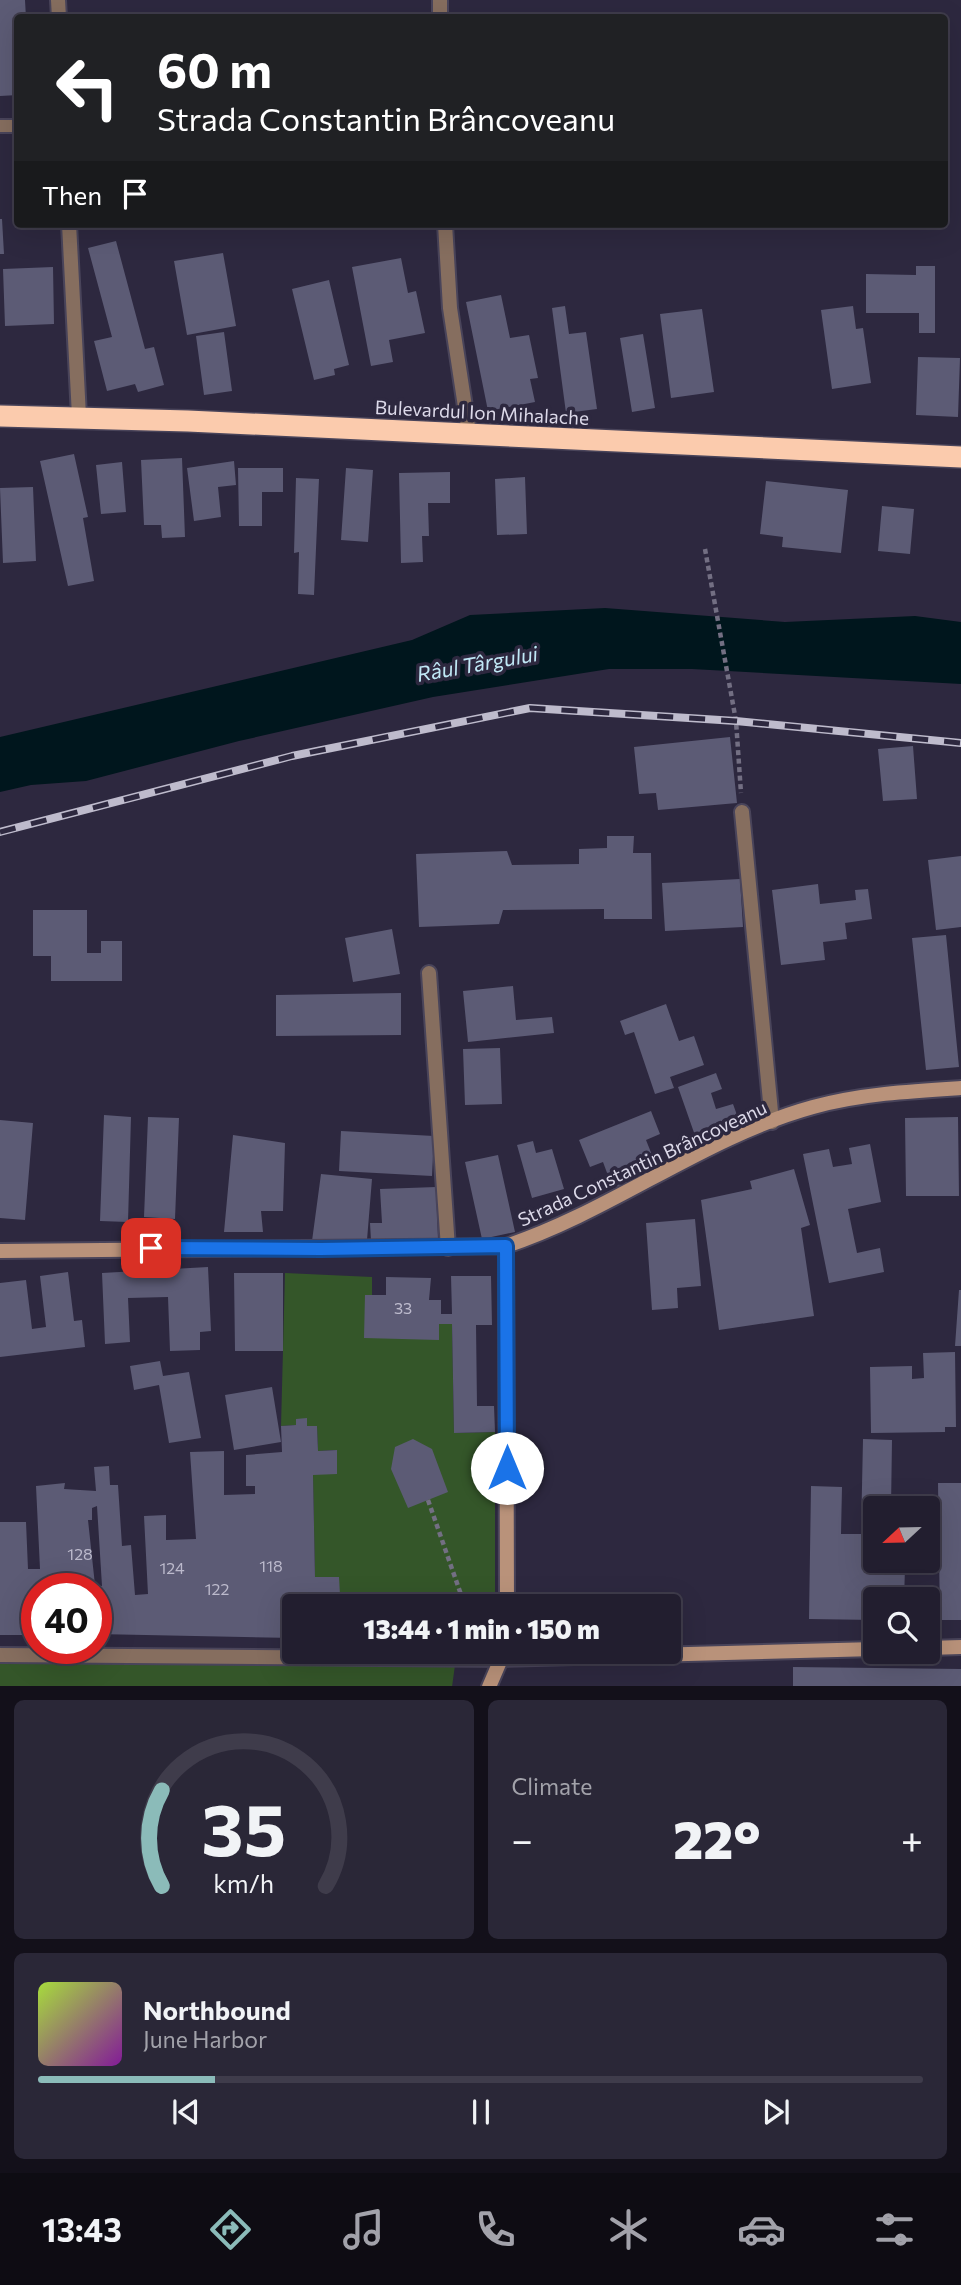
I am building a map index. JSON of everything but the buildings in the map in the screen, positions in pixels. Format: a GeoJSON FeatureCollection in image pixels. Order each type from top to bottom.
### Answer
{"type":"FeatureCollection","features":[{"type":"Feature","properties":{"kind":"highway","name":"Bulevardul Ion Mihalache"},"geometry":{"type":"LineString","coordinates":[[0,416],[79,416],[961,457]]}},
{"type":"Feature","properties":{"kind":"main road","name":"Strada Constantin Brâncoveanu"},"geometry":{"type":"LineString","coordinates":[[0,1251],[506,1246],[543,1233],[608,1198],[772,1122],[812,1107],[856,1098],[961,1088]]}},
{"type":"Feature","properties":{"kind":"main road"},"geometry":{"type":"LineString","coordinates":[[506,1246],[507,1594]]}},
{"type":"Feature","properties":{"kind":"main road"},"geometry":{"type":"LineString","coordinates":[[940,1647],[961,1647]]}},
{"type":"Feature","properties":{"kind":"main road"},"geometry":{"type":"LineString","coordinates":[[681,1653],[863,1649]]}},
{"type":"Feature","properties":{"kind":"main road"},"geometry":{"type":"LineString","coordinates":[[489,1686],[499,1664]]}},
{"type":"Feature","properties":{"kind":"street"},"geometry":{"type":"LineString","coordinates":[[69,228],[79,416]]}},
{"type":"Feature","properties":{"kind":"street"},"geometry":{"type":"LineString","coordinates":[[446,228],[450,308],[469,433]]}},
{"type":"Feature","properties":{"kind":"street"},"geometry":{"type":"LineString","coordinates":[[742,812],[772,1122]]}},
{"type":"Feature","properties":{"kind":"street"},"geometry":{"type":"LineString","coordinates":[[429,973],[448,1248]]}},
{"type":"Feature","properties":{"kind":"street"},"geometry":{"type":"LineString","coordinates":[[0,1655],[282,1656]]}},
{"type":"Feature","properties":{"kind":"path"},"geometry":{"type":"LineString","coordinates":[[705,549],[732,696],[742,812]]}},
{"type":"Feature","properties":{"kind":"path"},"geometry":{"type":"LineString","coordinates":[[428,1500],[461,1594]]}},
{"type":"Feature","properties":{"kind":"green space"},"geometry":{"type":"Polygon","coordinates":[[[285,1273],[372,1277],[372,1295],[365,1295],[439,1339],[439,1324],[452,1324],[454,1433],[495,1432],[495,1594],[339,1594],[315,1577],[313,1475],[337,1450],[318,1451],[317,1426],[307,1426],[307,1419],[296,1419],[296,1425],[281,1426],[285,1273]]]}},
{"type":"Feature","properties":{"kind":"green space"},"geometry":{"type":"Polygon","coordinates":[[[0,1660],[21,1660],[21,1664],[112,1664],[112,1661],[455,1665],[452,1686],[0,1686],[0,1660]]]}},
{"type":"Feature","properties":{"kind":"water","name":"Râul Târgului"},"geometry":{"type":"Polygon","coordinates":[[[605,608],[785,622],[915,616],[961,622],[961,684],[692,669],[609,669],[433,697],[239,741],[86,781],[31,785],[0,792],[0,737],[412,640],[470,615],[605,608]]]}},
{"type":"Feature","properties":{"kind":"railway"},"geometry":{"type":"LineString","coordinates":[[0,832],[292,756],[530,708],[736,721],[961,743]]}},
{"type":"Feature","properties":{"kind":"route"},"geometry":{"type":"LineString","coordinates":[[151,1248],[506,1246],[507,1468]]}}]}
